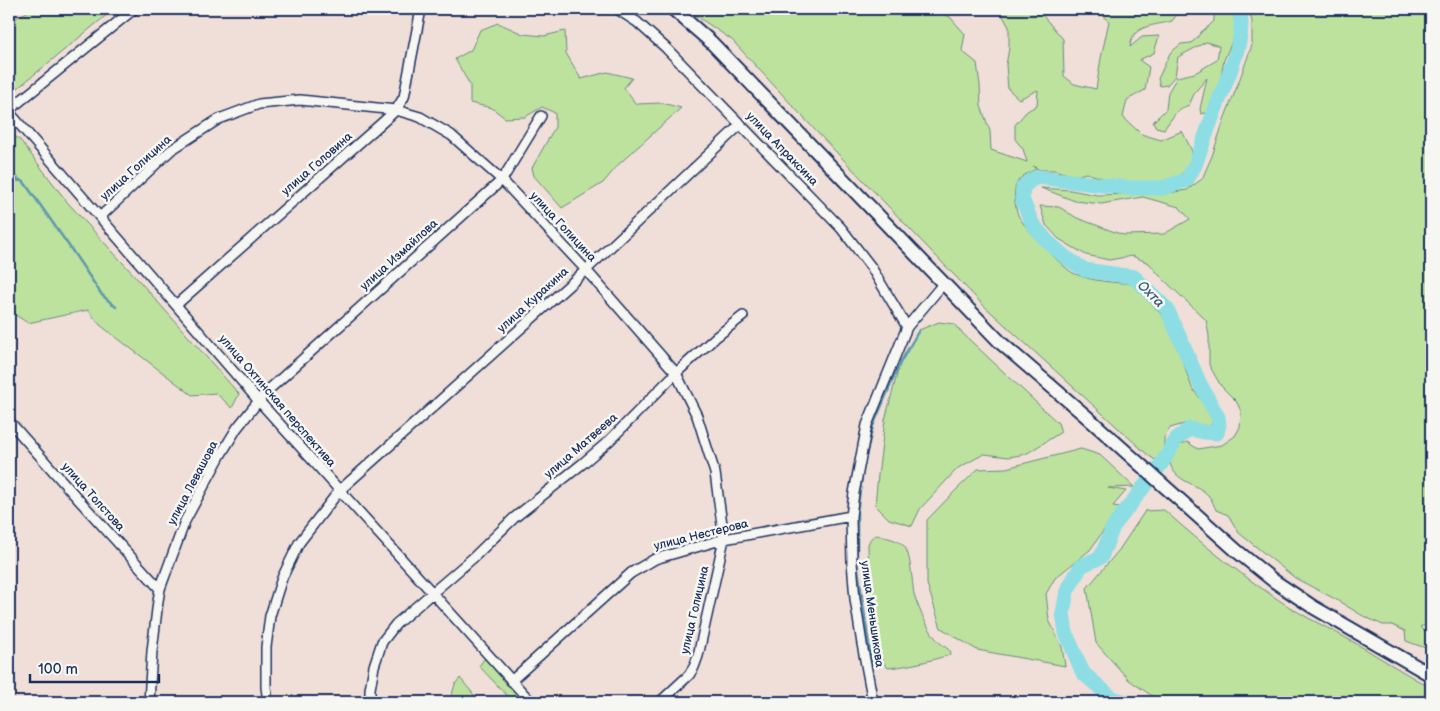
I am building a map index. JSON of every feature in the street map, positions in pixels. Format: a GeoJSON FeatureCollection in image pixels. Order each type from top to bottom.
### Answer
{"type":"FeatureCollection","features":[{"type":"Feature","properties":{"kind":"street"},"geometry":{"type":"LineString","coordinates":[[9,111],[134,9]]}},
{"type":"Feature","properties":{"kind":"street","name":"улица Головина"},"geometry":{"type":"LineString","coordinates":[[176,305],[396,110],[404,98],[421,9]]}},
{"type":"Feature","properties":{"kind":"street","name":"улица Апраксина"},"geometry":{"type":"LineString","coordinates":[[617,9],[637,22],[666,48],[841,228],[871,266],[907,327]]}},
{"type":"Feature","properties":{"kind":"street"},"geometry":{"type":"LineString","coordinates":[[673,9],[711,42],[1001,343],[1238,552],[1274,581],[1313,607],[1431,675]]}},
{"type":"Feature","properties":{"kind":"street","name":"улица Голицина"},"geometry":{"type":"LineString","coordinates":[[100,217],[171,150],[218,119],[259,104],[300,100],[396,110],[420,117],[451,135],[502,180],[586,270],[676,373],[697,416],[715,473],[724,540],[696,662],[689,675],[660,702]]}},
{"type":"Feature","properties":{"kind":"street","name":"улица Охтинская перспектива"},"geometry":{"type":"LineString","coordinates":[[9,111],[258,400],[531,702]]}},
{"type":"Feature","properties":{"kind":"street","name":"улица Измайлова"},"geometry":{"type":"LineString","coordinates":[[258,400],[502,180],[541,116]]}},
{"type":"Feature","properties":{"kind":"street","name":"улица Куракина"},"geometry":{"type":"LineString","coordinates":[[268,702],[266,647],[270,616],[282,578],[299,543],[339,491],[586,270],[740,124]]}},
{"type":"Feature","properties":{"kind":"street","name":"улица Меньшикова"},"geometry":{"type":"LineString","coordinates":[[873,702],[855,599],[851,516],[854,493],[867,425],[907,327],[944,284]]}},
{"type":"Feature","properties":{"kind":"street","name":"улица Матвеева"},"geometry":{"type":"LineString","coordinates":[[370,702],[374,666],[382,642],[396,624],[474,557],[514,518],[589,458],[676,373],[716,337],[743,316]]}},
{"type":"Feature","properties":{"kind":"street","name":"улица Левашова"},"geometry":{"type":"LineString","coordinates":[[149,702],[152,651],[160,589],[185,521],[203,485],[238,428],[258,400]]}},
{"type":"Feature","properties":{"kind":"street","name":"улица Толстова"},"geometry":{"type":"LineString","coordinates":[[9,421],[160,589]]}},
{"type":"Feature","properties":{"kind":"street","name":"улица Нестерова"},"geometry":{"type":"LineString","coordinates":[[511,681],[631,573],[655,559],[724,540],[851,516]]}},
{"type":"Feature","properties":{"kind":"green space"},"geometry":{"type":"Polygon","coordinates":[[[32,9],[114,9],[13,92],[9,88],[9,22],[32,9]]]}},
{"type":"Feature","properties":{"kind":"green space"},"geometry":{"type":"Polygon","coordinates":[[[686,9],[933,9],[950,17],[965,34],[962,51],[977,63],[981,106],[990,131],[991,150],[1027,162],[1023,149],[1015,139],[1015,125],[1026,112],[1037,105],[1038,90],[1019,99],[1008,89],[1006,65],[1009,48],[1009,27],[999,9],[1037,9],[1063,39],[1064,76],[1074,84],[1096,89],[1109,21],[1095,9],[1181,9],[1172,21],[1145,27],[1135,34],[1132,39],[1130,47],[1142,37],[1159,36],[1154,53],[1139,60],[1149,67],[1145,90],[1127,100],[1123,117],[1141,134],[1161,140],[1182,131],[1192,151],[1189,167],[1175,180],[1154,185],[1106,179],[1086,173],[1075,176],[1054,170],[1040,170],[1033,166],[1036,169],[1017,182],[1015,200],[1018,215],[1027,229],[1067,269],[1088,278],[1133,284],[1162,315],[1175,340],[1192,388],[1214,421],[1209,427],[1184,424],[1170,428],[1164,438],[1164,449],[1157,461],[1149,456],[982,304],[814,129],[732,40],[686,9]]]}},
{"type":"Feature","properties":{"kind":"green space"},"geometry":{"type":"Polygon","coordinates":[[[1198,9],[1233,9],[1234,37],[1224,60],[1218,94],[1210,112],[1201,114],[1200,109],[1207,78],[1195,92],[1189,105],[1178,110],[1164,129],[1156,127],[1153,122],[1166,109],[1168,92],[1177,77],[1195,73],[1217,60],[1219,46],[1206,42],[1178,57],[1175,76],[1167,85],[1160,86],[1158,79],[1170,53],[1181,44],[1191,43],[1214,21],[1214,11],[1206,13],[1197,11],[1198,9]]]}},
{"type":"Feature","properties":{"kind":"green space"},"geometry":{"type":"Polygon","coordinates":[[[1248,9],[1431,9],[1431,625],[1420,627],[1427,634],[1431,635],[1431,650],[1406,641],[1405,631],[1392,625],[1383,625],[1363,616],[1295,578],[1239,533],[1228,515],[1216,510],[1208,495],[1174,472],[1169,457],[1176,447],[1187,442],[1198,449],[1222,445],[1235,436],[1240,427],[1241,411],[1236,401],[1221,386],[1209,365],[1209,336],[1206,320],[1149,263],[1132,256],[1109,260],[1086,255],[1059,239],[1046,225],[1040,206],[1059,207],[1077,218],[1123,235],[1164,234],[1190,219],[1179,207],[1143,197],[1101,204],[1075,201],[1041,188],[1070,190],[1097,195],[1168,193],[1187,190],[1202,179],[1252,45],[1252,21],[1248,9]]]}},
{"type":"Feature","properties":{"kind":"green space"},"geometry":{"type":"Polygon","coordinates":[[[498,23],[523,34],[544,36],[565,31],[566,53],[581,79],[607,72],[632,78],[624,88],[636,104],[662,103],[681,108],[619,164],[603,183],[562,208],[534,176],[532,168],[555,127],[555,113],[542,107],[525,117],[505,118],[492,108],[470,103],[470,85],[455,59],[471,50],[480,30],[498,23]]]}},
{"type":"Feature","properties":{"kind":"green space"},"geometry":{"type":"Polygon","coordinates":[[[9,132],[20,140],[68,203],[239,394],[232,408],[216,393],[192,395],[100,325],[88,310],[28,323],[9,311],[9,180],[23,182],[9,169],[9,132]]]}},
{"type":"Feature","properties":{"kind":"green space"},"geometry":{"type":"Polygon","coordinates":[[[939,322],[954,324],[1058,423],[1061,432],[1026,454],[1009,457],[984,454],[958,468],[920,509],[912,526],[889,519],[875,505],[885,420],[900,363],[919,330],[939,322]]]}},
{"type":"Feature","properties":{"kind":"green space"},"geometry":{"type":"Polygon","coordinates":[[[1081,449],[1100,455],[1134,487],[1108,488],[1126,491],[1113,506],[1120,507],[1090,550],[1055,578],[1046,594],[1049,620],[1062,647],[1065,666],[977,650],[941,628],[927,584],[927,520],[978,469],[1006,468],[1081,449]]]}},
{"type":"Feature","properties":{"kind":"green space"},"geometry":{"type":"Polygon","coordinates":[[[1164,510],[1226,562],[1274,597],[1431,688],[1431,702],[1365,702],[1362,699],[1342,697],[1330,702],[1161,702],[1129,680],[1096,643],[1087,588],[1119,550],[1145,511],[1164,510]]]}},
{"type":"Feature","properties":{"kind":"green space"},"geometry":{"type":"Polygon","coordinates":[[[878,535],[898,541],[906,548],[918,606],[935,638],[951,652],[949,655],[919,663],[888,668],[882,659],[874,629],[868,545],[871,538],[878,535]]]}},
{"type":"Feature","properties":{"kind":"green space"},"geometry":{"type":"Polygon","coordinates":[[[484,659],[489,659],[528,702],[513,702],[479,666],[484,659]]]}},
{"type":"Feature","properties":{"kind":"green space"},"geometry":{"type":"Polygon","coordinates":[[[460,678],[475,696],[472,701],[450,702],[455,684],[460,678]]]}},
{"type":"Feature","properties":{"kind":"waterway","name":"Охта"},"geometry":{"type":"LineString","coordinates":[[1126,702],[1112,698],[1083,673],[1066,633],[1063,613],[1067,591],[1081,566],[1101,557],[1113,527],[1162,463],[1177,438],[1190,429],[1217,433],[1218,417],[1200,384],[1167,309],[1134,277],[1085,270],[1065,257],[1046,240],[1032,223],[1022,199],[1023,187],[1038,177],[1127,188],[1162,188],[1187,180],[1195,165],[1234,60],[1240,33],[1241,20],[1239,9]]}},
{"type":"Feature","properties":{"kind":"waterway"},"geometry":{"type":"LineString","coordinates":[[9,176],[24,182],[102,295],[116,307]]}},
{"type":"Feature","properties":{"kind":"waterway"},"geometry":{"type":"LineString","coordinates":[[872,665],[857,563],[857,513],[863,468],[873,426],[900,363],[919,330]]}}]}
